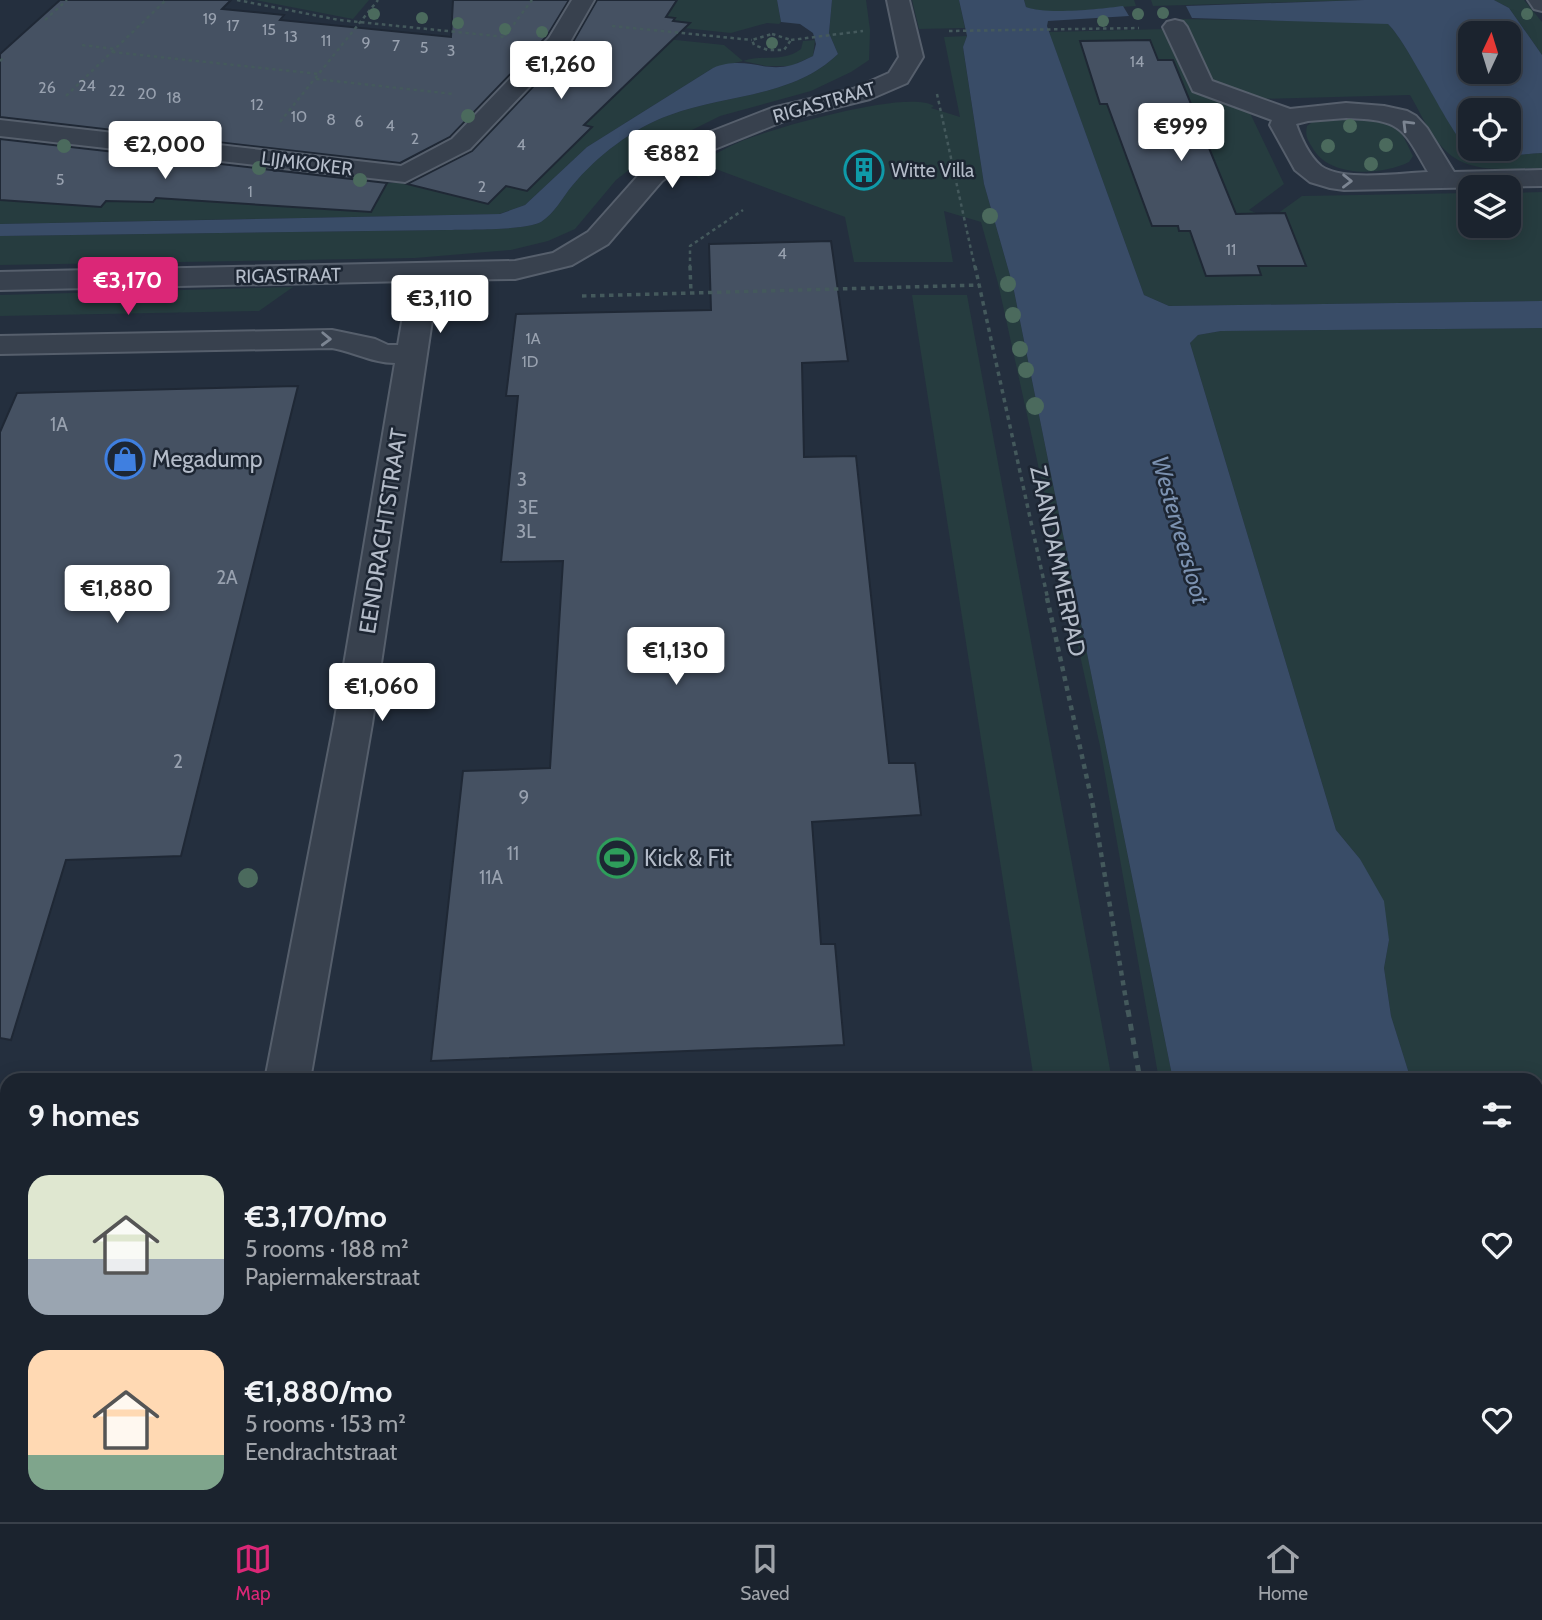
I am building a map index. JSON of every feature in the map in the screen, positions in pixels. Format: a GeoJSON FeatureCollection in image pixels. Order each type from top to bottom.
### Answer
{"type":"FeatureCollection","features":[{"type":"Feature","properties":{"kind":"street"},"geometry":{"type":"LineString","coordinates":[[898,0],[911,57],[910,63]]}},
{"type":"Feature","properties":{"kind":"street","name":"LIJMKOKER"},"geometry":{"type":"LineString","coordinates":[[0,128],[405,174],[461,144],[572,21]]}},
{"type":"Feature","properties":{"kind":"street"},"geometry":{"type":"LineString","coordinates":[[1175,27],[1202,86],[1288,117],[1302,113],[1380,112],[1403,118],[1446,180]]}},
{"type":"Feature","properties":{"kind":"street","name":"RIGASTRAAT"},"geometry":{"type":"LineString","coordinates":[[0,281],[515,270],[562,259],[598,238],[653,175],[681,153],[781,113],[861,94],[898,78],[910,63]]}},
{"type":"Feature","properties":{"kind":"street"},"geometry":{"type":"LineString","coordinates":[[1288,117],[1283,125],[1304,167],[1320,177],[1344,182],[1542,178]]}},
{"type":"Feature","properties":{"kind":"street","name":"EENDRACHTSTRAAT"},"geometry":{"type":"LineString","coordinates":[[288,1073],[352,724],[425,271]]}},
{"type":"Feature","properties":{"kind":"street"},"geometry":{"type":"LineString","coordinates":[[0,345],[258,339],[348,341],[383,354],[411,354]]}},
{"type":"Feature","properties":{"kind":"path"},"geometry":{"type":"LineString","coordinates":[[45,20],[67,0]]}},
{"type":"Feature","properties":{"kind":"path"},"geometry":{"type":"LineString","coordinates":[[30,131],[166,0]]}},
{"type":"Feature","properties":{"kind":"path"},"geometry":{"type":"LineString","coordinates":[[237,0],[360,22],[572,21],[752,40],[758,35],[771,33],[791,40],[849,31]]}},
{"type":"Feature","properties":{"kind":"path"},"geometry":{"type":"LineString","coordinates":[[253,157],[377,1],[386,4]]}},
{"type":"Feature","properties":{"kind":"path"},"geometry":{"type":"LineString","coordinates":[[953,31],[1175,27]]}},
{"type":"Feature","properties":{"kind":"path"},"geometry":{"type":"LineString","coordinates":[[752,40],[761,50],[772,51],[784,50],[791,40]]}},
{"type":"Feature","properties":{"kind":"path"},"geometry":{"type":"LineString","coordinates":[[82,45],[319,74]]}},
{"type":"Feature","properties":{"kind":"path"},"geometry":{"type":"LineString","coordinates":[[0,61],[5,57]]}},
{"type":"Feature","properties":{"kind":"path","name":"ZAANDAMMERPAD"},"geometry":{"type":"LineString","coordinates":[[910,63],[935,84],[1093,806],[1139,1073]]}},
{"type":"Feature","properties":{"kind":"path"},"geometry":{"type":"LineString","coordinates":[[315,79],[454,94]]}},
{"type":"Feature","properties":{"kind":"path"},"geometry":{"type":"LineString","coordinates":[[691,293],[690,246],[743,210]]}},
{"type":"Feature","properties":{"kind":"path"},"geometry":{"type":"LineString","coordinates":[[574,296],[979,285]]}},
{"type":"Feature","properties":{"kind":"green space"},"geometry":{"type":"Polygon","coordinates":[[[255,0],[369,0],[353,19],[255,0]]]}},
{"type":"Feature","properties":{"kind":"green space"},"geometry":{"type":"Polygon","coordinates":[[[597,0],[777,0],[781,22],[731,33],[588,18],[597,0]]]}},
{"type":"Feature","properties":{"kind":"green space"},"geometry":{"type":"Polygon","coordinates":[[[832,0],[866,0],[870,30],[869,60],[811,91],[720,116],[660,146],[616,180],[575,229],[548,241],[511,250],[415,258],[0,265],[0,236],[481,229],[533,225],[550,214],[572,186],[604,154],[643,127],[691,108],[779,87],[820,68],[838,54],[829,33],[832,0]]]}},
{"type":"Feature","properties":{"kind":"green space"},"geometry":{"type":"Polygon","coordinates":[[[912,0],[959,0],[965,28],[919,29],[912,0]]]}},
{"type":"Feature","properties":{"kind":"green space"},"geometry":{"type":"Polygon","coordinates":[[[1024,0],[1134,0],[1136,6],[1049,11],[1026,7],[1024,0]]]}},
{"type":"Feature","properties":{"kind":"green space"},"geometry":{"type":"Polygon","coordinates":[[[1151,0],[1364,0],[1153,6],[1151,0]]]}},
{"type":"Feature","properties":{"kind":"green space"},"geometry":{"type":"Polygon","coordinates":[[[1494,0],[1524,0],[1542,22],[1542,55],[1521,25],[1521,21],[1518,21],[1509,8],[1494,0]]]}},
{"type":"Feature","properties":{"kind":"green space"},"geometry":{"type":"Polygon","coordinates":[[[1179,19],[1388,24],[1408,52],[1458,136],[1458,160],[1442,147],[1433,135],[1410,95],[1257,99],[1209,82],[1179,19]]]}},
{"type":"Feature","properties":{"kind":"green space"},"geometry":{"type":"Polygon","coordinates":[[[1167,29],[1192,90],[1250,113],[1284,184],[1249,210],[1270,219],[1302,196],[1458,193],[1458,238],[1521,238],[1521,193],[1542,192],[1542,301],[1169,306],[1144,295],[1049,32],[1167,29]]]}},
{"type":"Feature","properties":{"kind":"green space"},"geometry":{"type":"Polygon","coordinates":[[[580,30],[724,45],[743,61],[713,68],[587,147],[525,205],[499,214],[0,224],[0,144],[384,184],[420,177],[450,160],[507,112],[546,73],[580,30]]]}},
{"type":"Feature","properties":{"kind":"green space"},"geometry":{"type":"Polygon","coordinates":[[[967,36],[963,48],[984,184],[1013,286],[1172,1073],[1158,1073],[1100,746],[998,283],[981,222],[944,211],[953,262],[854,262],[845,217],[713,168],[699,178],[690,172],[691,168],[744,140],[783,127],[870,106],[919,102],[960,117],[944,37],[967,36]]]}},
{"type":"Feature","properties":{"kind":"green space"},"geometry":{"type":"Polygon","coordinates":[[[815,40],[813,56],[791,66],[766,66],[743,61],[787,56],[801,49],[803,41],[815,40]]]}},
{"type":"Feature","properties":{"kind":"green space"},"geometry":{"type":"Polygon","coordinates":[[[1372,119],[1389,123],[1399,130],[1413,156],[1409,162],[1370,172],[1343,169],[1320,157],[1307,137],[1307,126],[1315,120],[1372,119]]]}},
{"type":"Feature","properties":{"kind":"green space"},"geometry":{"type":"Polygon","coordinates":[[[1542,153],[1542,168],[1502,169],[1461,161],[1521,161],[1521,154],[1542,153]]]}},
{"type":"Feature","properties":{"kind":"green space"},"geometry":{"type":"Polygon","coordinates":[[[293,287],[259,311],[0,316],[0,295],[293,287]]]}},
{"type":"Feature","properties":{"kind":"green space"},"geometry":{"type":"Polygon","coordinates":[[[912,295],[967,295],[1111,1073],[1033,1073],[912,295]]]}},
{"type":"Feature","properties":{"kind":"green space"},"geometry":{"type":"Polygon","coordinates":[[[1542,328],[1542,1073],[1409,1073],[1391,1016],[1384,968],[1389,940],[1360,859],[1336,830],[1190,343],[1198,335],[1221,331],[1542,328]]]}},
{"type":"Feature","properties":{"kind":"water"},"geometry":{"type":"Polygon","coordinates":[[[777,0],[832,0],[829,33],[838,54],[820,68],[779,87],[691,108],[643,127],[604,154],[572,186],[550,214],[533,225],[481,229],[0,236],[0,224],[500,214],[525,205],[587,147],[713,68],[735,63],[782,67],[813,56],[816,44],[813,33],[800,24],[781,22],[777,0]]]}},
{"type":"Feature","properties":{"kind":"water","name":"Westerveersloot"},"geometry":{"type":"Polygon","coordinates":[[[959,0],[1024,0],[1026,7],[1046,11],[1123,6],[1129,16],[1048,21],[1047,26],[1144,295],[1169,306],[1542,301],[1542,328],[1221,331],[1198,335],[1190,343],[1336,830],[1360,859],[1384,901],[1389,940],[1384,968],[1391,1016],[1409,1073],[1172,1073],[1013,286],[984,184],[963,47],[967,36],[959,0]]]}},
{"type":"Feature","properties":{"kind":"water"},"geometry":{"type":"Polygon","coordinates":[[[1364,0],[1494,0],[1509,8],[1518,21],[1458,21],[1458,84],[1521,84],[1521,25],[1542,55],[1542,153],[1521,154],[1521,98],[1458,98],[1458,137],[1408,52],[1388,24],[1192,18],[1186,6],[1364,0]]]}},
{"type":"Feature","properties":{"kind":"building"},"geometry":{"type":"Polygon","coordinates":[[[60,0],[231,0],[222,9],[284,15],[280,20],[451,37],[453,0],[569,0],[547,36],[450,137],[400,163],[0,117],[0,54],[60,0]]]}},
{"type":"Feature","properties":{"kind":"building"},"geometry":{"type":"Polygon","coordinates":[[[597,0],[677,0],[666,17],[675,18],[673,21],[690,23],[584,125],[592,127],[527,191],[506,186],[488,204],[407,184],[472,151],[569,49],[597,0]]]}},
{"type":"Feature","properties":{"kind":"building"},"geometry":{"type":"Polygon","coordinates":[[[1150,40],[1158,60],[1173,60],[1236,214],[1285,213],[1306,266],[1258,266],[1261,275],[1206,276],[1190,231],[1179,231],[1178,226],[1152,226],[1107,104],[1100,104],[1080,41],[1150,40]]]}},
{"type":"Feature","properties":{"kind":"building"},"geometry":{"type":"Polygon","coordinates":[[[0,139],[387,183],[371,212],[156,198],[153,202],[106,201],[101,207],[0,200],[0,139]]]}},
{"type":"Feature","properties":{"kind":"building"},"geometry":{"type":"Polygon","coordinates":[[[831,241],[848,361],[802,363],[804,457],[856,456],[889,763],[915,763],[921,815],[812,822],[821,944],[835,944],[844,1045],[431,1061],[463,771],[550,768],[563,561],[501,562],[518,396],[506,396],[516,314],[711,310],[709,244],[831,241]]]}},
{"type":"Feature","properties":{"kind":"building"},"geometry":{"type":"Polygon","coordinates":[[[298,386],[181,856],[66,860],[11,1040],[0,1038],[0,432],[17,393],[298,386]]]}},
{"type":"Feature","properties":{"kind":"place","name":"Witte Villa"},"geometry":{"type":"Point","coordinates":[864,170]}},
{"type":"Feature","properties":{"kind":"place","name":"Megadump"},"geometry":{"type":"Point","coordinates":[125,459]}},
{"type":"Feature","properties":{"kind":"place","name":"Kick & Fit"},"geometry":{"type":"Point","coordinates":[617,858]}}]}
